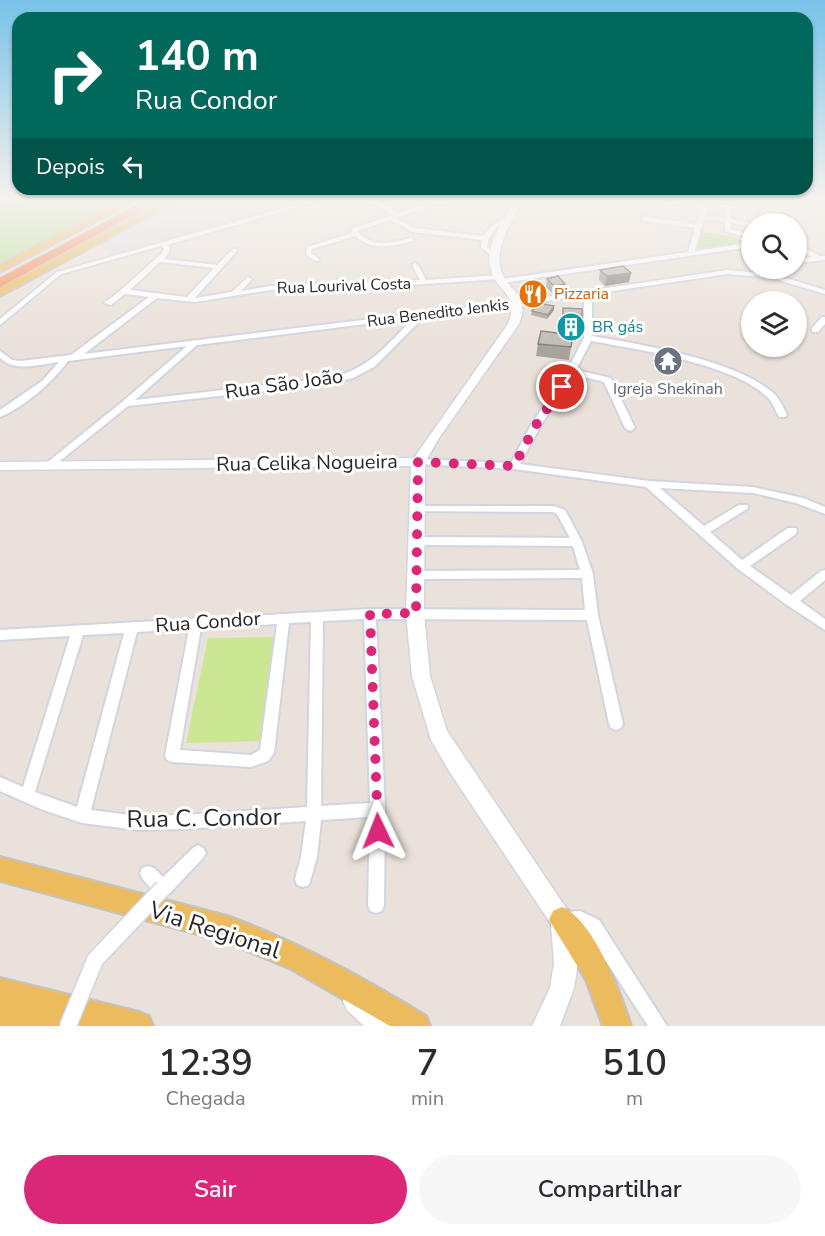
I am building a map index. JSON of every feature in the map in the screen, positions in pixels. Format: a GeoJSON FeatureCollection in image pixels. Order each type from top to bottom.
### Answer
{"type":"FeatureCollection","features":[{"type":"Feature","properties":{"kind":"highway"},"geometry":{"type":"LineString","coordinates":[[0,276],[53,248]]}},
{"type":"Feature","properties":{"kind":"highway"},"geometry":{"type":"LineString","coordinates":[[0,284],[67,248]]}},
{"type":"Feature","properties":{"kind":"main road"},"geometry":{"type":"LineString","coordinates":[[0,269],[40,248]]}},
{"type":"Feature","properties":{"kind":"main road"},"geometry":{"type":"LineString","coordinates":[[0,293],[85,248]]}},
{"type":"Feature","properties":{"kind":"main road"},"geometry":{"type":"LineString","coordinates":[[499,248],[495,265],[519,303],[520,309],[513,324],[432,438],[418,462],[415,575],[421,676],[438,734],[458,768],[562,920],[585,948],[607,992],[617,1026]]}},
{"type":"Feature","properties":{"kind":"main road"},"geometry":{"type":"LineString","coordinates":[[51,266],[68,270]]}},
{"type":"Feature","properties":{"kind":"main road","name":"Rua Celika Nogueira"},"geometry":{"type":"LineString","coordinates":[[0,466],[418,462]]}},
{"type":"Feature","properties":{"kind":"main road","name":"Via Regional"},"geometry":{"type":"LineString","coordinates":[[0,869],[227,929],[261,941],[326,972],[416,1026]]}},
{"type":"Feature","properties":{"kind":"main road"},"geometry":{"type":"LineString","coordinates":[[545,1026],[553,1014],[562,988],[566,963],[562,920]]}},
{"type":"Feature","properties":{"kind":"main road"},"geometry":{"type":"LineString","coordinates":[[326,972],[383,1026]]}},
{"type":"Feature","properties":{"kind":"main road"},"geometry":{"type":"LineString","coordinates":[[0,992],[139,1026]]}},
{"type":"Feature","properties":{"kind":"main road"},"geometry":{"type":"LineString","coordinates":[[0,1016],[46,1026]]}},
{"type":"Feature","properties":{"kind":"street"},"geometry":{"type":"LineString","coordinates":[[0,323],[52,277],[68,270],[148,248]]}},
{"type":"Feature","properties":{"kind":"street"},"geometry":{"type":"LineString","coordinates":[[108,303],[124,292],[159,260],[167,250],[165,248]]}},
{"type":"Feature","properties":{"kind":"street"},"geometry":{"type":"LineString","coordinates":[[309,248],[308,254],[317,260]]}},
{"type":"Feature","properties":{"kind":"street"},"geometry":{"type":"LineString","coordinates":[[484,248],[495,257]]}},
{"type":"Feature","properties":{"kind":"street"},"geometry":{"type":"LineString","coordinates":[[691,254],[692,248]]}},
{"type":"Feature","properties":{"kind":"street","name":"Rua Lourival Costa"},"geometry":{"type":"LineString","coordinates":[[124,292],[204,300],[286,287],[502,279],[732,248]]}},
{"type":"Feature","properties":{"kind":"street"},"geometry":{"type":"LineString","coordinates":[[189,300],[235,250]]}},
{"type":"Feature","properties":{"kind":"street"},"geometry":{"type":"LineString","coordinates":[[807,250],[821,258]]}},
{"type":"Feature","properties":{"kind":"street"},"geometry":{"type":"LineString","coordinates":[[159,260],[220,267]]}},
{"type":"Feature","properties":{"kind":"street"},"geometry":{"type":"LineString","coordinates":[[416,265],[424,282]]}},
{"type":"Feature","properties":{"kind":"street"},"geometry":{"type":"LineString","coordinates":[[728,272],[741,270]]}},
{"type":"Feature","properties":{"kind":"street","name":"Rua Benedito Jenkis"},"geometry":{"type":"LineString","coordinates":[[0,352],[4,358],[15,363],[194,344],[588,294],[728,272],[773,276],[825,292]]}},
{"type":"Feature","properties":{"kind":"street"},"geometry":{"type":"LineString","coordinates":[[234,294],[248,279]]}},
{"type":"Feature","properties":{"kind":"street"},"geometry":{"type":"LineString","coordinates":[[514,466],[588,338],[588,294]]}},
{"type":"Feature","properties":{"kind":"street"},"geometry":{"type":"LineString","coordinates":[[0,414],[43,384],[70,357],[118,325],[155,296]]}},
{"type":"Feature","properties":{"kind":"street","name":"Rua São João"},"geometry":{"type":"LineString","coordinates":[[124,404],[318,382],[350,376],[371,365],[422,315]]}},
{"type":"Feature","properties":{"kind":"street"},"geometry":{"type":"LineString","coordinates":[[815,330],[825,319]]}},
{"type":"Feature","properties":{"kind":"street"},"geometry":{"type":"LineString","coordinates":[[588,338],[708,365],[735,375],[760,388],[774,399],[782,415]]}},
{"type":"Feature","properties":{"kind":"street"},"geometry":{"type":"LineString","coordinates":[[46,467],[194,344]]}},
{"type":"Feature","properties":{"kind":"street"},"geometry":{"type":"LineString","coordinates":[[571,371],[608,380],[630,428]]}},
{"type":"Feature","properties":{"kind":"street","name":"Rua Celika Nogueira"},"geometry":{"type":"LineString","coordinates":[[418,462],[514,466],[649,484],[753,490],[799,500],[825,511]]}},
{"type":"Feature","properties":{"kind":"street"},"geometry":{"type":"LineString","coordinates":[[649,484],[742,566],[825,625]]}},
{"type":"Feature","properties":{"kind":"street"},"geometry":{"type":"LineString","coordinates":[[702,532],[743,507]]}},
{"type":"Feature","properties":{"kind":"street"},"geometry":{"type":"LineString","coordinates":[[416,509],[554,509],[561,512],[577,542],[588,574],[592,615],[616,724]]}},
{"type":"Feature","properties":{"kind":"street"},"geometry":{"type":"LineString","coordinates":[[742,566],[792,531]]}},
{"type":"Feature","properties":{"kind":"street"},"geometry":{"type":"LineString","coordinates":[[416,541],[577,542]]}},
{"type":"Feature","properties":{"kind":"street"},"geometry":{"type":"LineString","coordinates":[[415,575],[588,574]]}},
{"type":"Feature","properties":{"kind":"street"},"geometry":{"type":"LineString","coordinates":[[791,602],[825,574]]}},
{"type":"Feature","properties":{"kind":"street"},"geometry":{"type":"LineString","coordinates":[[370,614],[378,809],[376,904]]}},
{"type":"Feature","properties":{"kind":"street","name":"Rua Condor"},"geometry":{"type":"LineString","coordinates":[[0,635],[196,622],[370,614],[592,615]]}},
{"type":"Feature","properties":{"kind":"street"},"geometry":{"type":"LineString","coordinates":[[303,879],[309,857],[314,814],[317,616]]}},
{"type":"Feature","properties":{"kind":"street"},"geometry":{"type":"LineString","coordinates":[[196,622],[172,756],[251,761],[263,758],[267,753],[284,618]]}},
{"type":"Feature","properties":{"kind":"street"},"geometry":{"type":"LineString","coordinates":[[82,816],[132,627]]}},
{"type":"Feature","properties":{"kind":"street"},"geometry":{"type":"LineString","coordinates":[[27,796],[78,630]]}},
{"type":"Feature","properties":{"kind":"street","name":"Rua C. Condor"},"geometry":{"type":"LineString","coordinates":[[0,784],[82,816],[158,824],[378,809]]}},
{"type":"Feature","properties":{"kind":"street"},"geometry":{"type":"LineString","coordinates":[[68,1026],[95,960],[198,853]]}},
{"type":"Feature","properties":{"kind":"street"},"geometry":{"type":"LineString","coordinates":[[148,874],[164,888]]}},
{"type":"Feature","properties":{"kind":"street"},"geometry":{"type":"LineString","coordinates":[[562,920],[580,919],[593,926],[658,1026]]}},
{"type":"Feature","properties":{"kind":"shaded area"},"geometry":{"type":"Polygon","coordinates":[[[104,248],[141,248],[113,256],[104,248]]]}},
{"type":"Feature","properties":{"kind":"green space"},"geometry":{"type":"Polygon","coordinates":[[[0,248],[34,248],[0,266],[0,248]]]}},
{"type":"Feature","properties":{"kind":"green space"},"geometry":{"type":"Polygon","coordinates":[[[275,637],[262,741],[186,743],[208,638],[275,637]]]}},
{"type":"Feature","properties":{"kind":"building"},"geometry":{"type":"Polygon","coordinates":[[[623,266],[631,273],[607,276],[600,270],[623,266]]]}},
{"type":"Feature","properties":{"kind":"building"},"geometry":{"type":"Polygon","coordinates":[[[558,276],[565,284],[554,286],[547,279],[558,276]]]}},
{"type":"Feature","properties":{"kind":"building"},"geometry":{"type":"Polygon","coordinates":[[[538,303],[554,306],[548,315],[532,311],[538,303]]]}},
{"type":"Feature","properties":{"kind":"building"},"geometry":{"type":"Polygon","coordinates":[[[563,308],[582,309],[582,319],[563,317],[563,308]]]}},
{"type":"Feature","properties":{"kind":"building"},"geometry":{"type":"Polygon","coordinates":[[[541,331],[573,335],[571,347],[538,344],[541,331]]]}},
{"type":"Feature","properties":{"kind":"place","name":"Pizzaria"},"geometry":{"type":"Point","coordinates":[533,294]}},
{"type":"Feature","properties":{"kind":"place","name":"BR gás"},"geometry":{"type":"Point","coordinates":[571,327]}},
{"type":"Feature","properties":{"kind":"place","name":"Igreja Shekinah"},"geometry":{"type":"Point","coordinates":[668,361]}},
{"type":"Feature","properties":{"kind":"route"},"geometry":{"type":"LineString","coordinates":[[378,831],[370,614],[416,613],[418,462],[514,466],[536,425],[562,387]]}}]}
